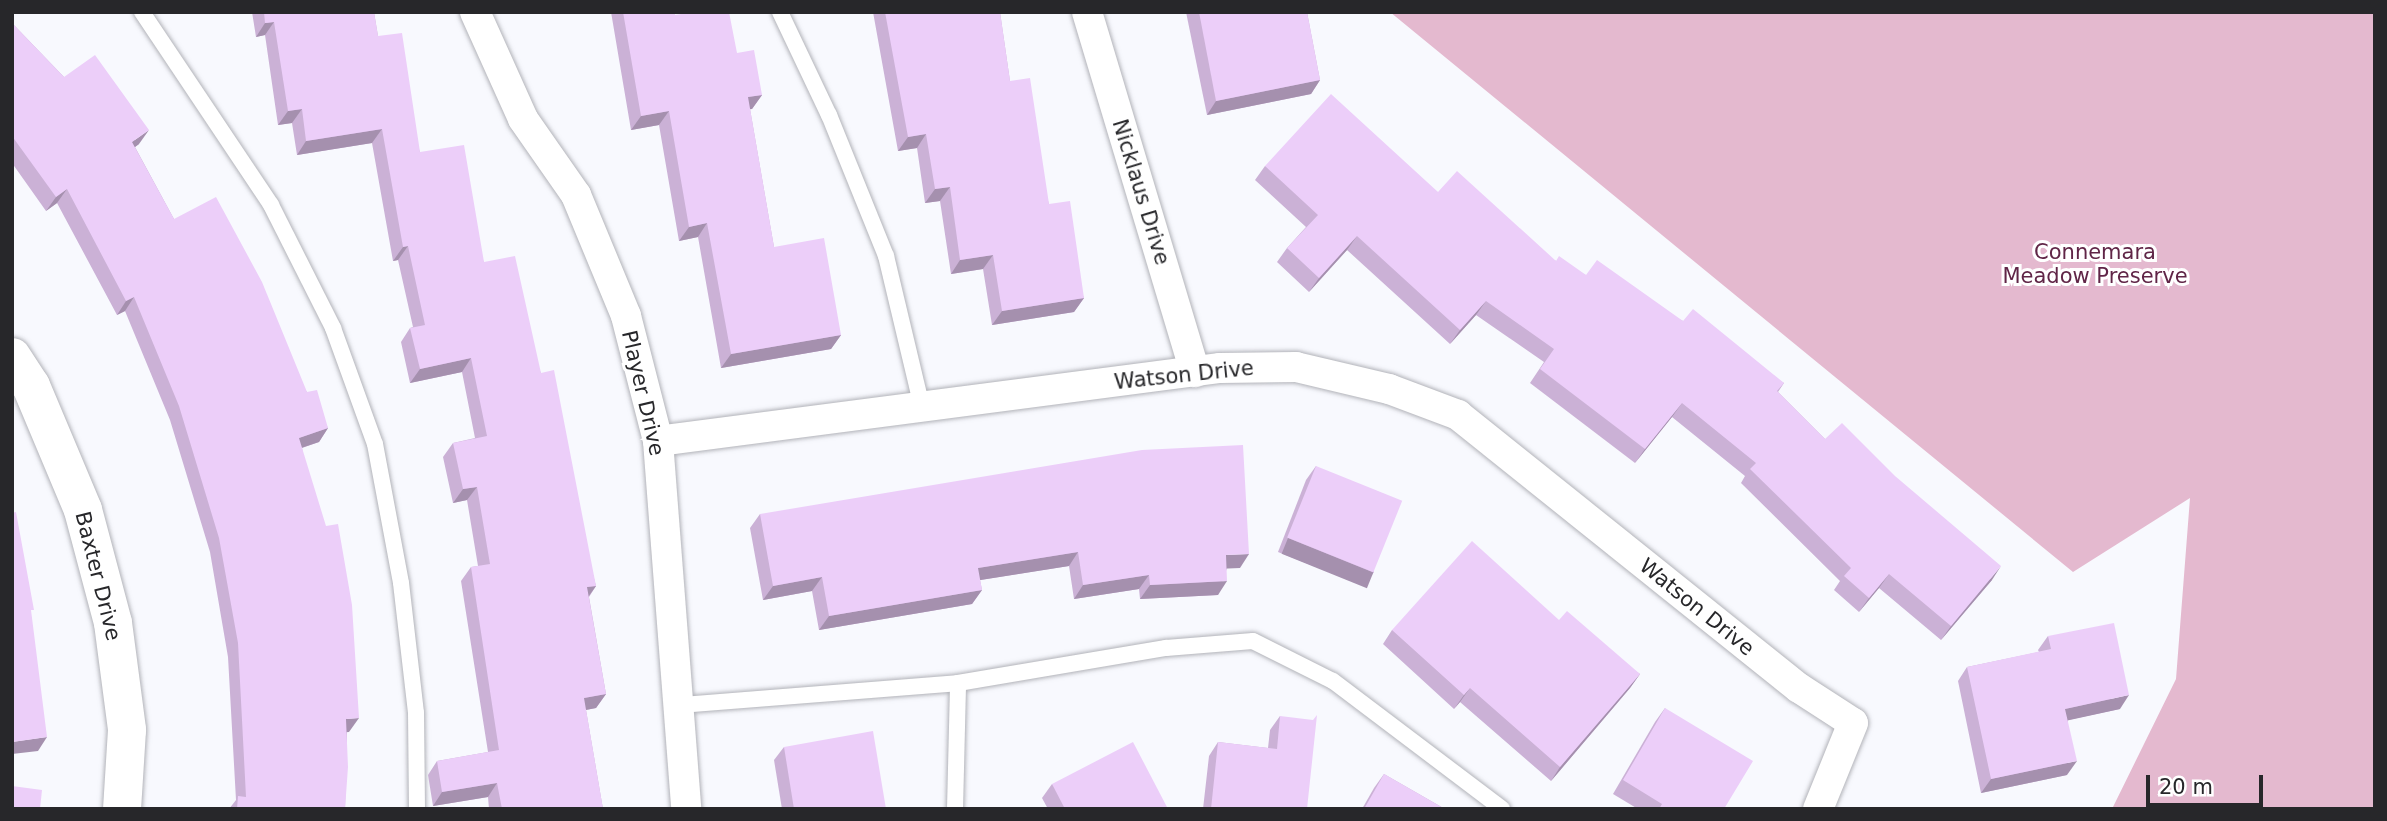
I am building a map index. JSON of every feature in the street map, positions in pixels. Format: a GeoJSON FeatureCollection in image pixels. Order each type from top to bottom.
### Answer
{"type":"FeatureCollection","features":[{"type":"Feature","properties":{"kind":"street","name":"Player Drive"},"geometry":{"type":"LineString","coordinates":[[475,12],[523,119],[576,195],[626,316],[658,441],[681,705],[686,809]]}},
{"type":"Feature","properties":{"kind":"street","name":"Nicklaus Drive"},"geometry":{"type":"LineString","coordinates":[[1087,12],[1195,372]]}},
{"type":"Feature","properties":{"kind":"street","name":"Baxter Drive"},"geometry":{"type":"LineString","coordinates":[[12,357],[31,386],[83,509],[113,622],[127,730],[122,809]]}},
{"type":"Feature","properties":{"kind":"street","name":"Watson Drive"},"geometry":{"type":"LineString","coordinates":[[658,441],[1195,372],[1296,367],[1389,389],[1458,415],[1799,688],[1853,723],[1818,809]]}},
{"type":"Feature","properties":{"kind":"lane"},"geometry":{"type":"LineString","coordinates":[[142,12],[271,205],[333,328],[374,444],[401,583],[416,713],[417,809]]}},
{"type":"Feature","properties":{"kind":"lane"},"geometry":{"type":"LineString","coordinates":[[780,12],[829,115],[886,256],[922,408]]}},
{"type":"Feature","properties":{"kind":"lane"},"geometry":{"type":"LineString","coordinates":[[681,705],[958,683],[1166,648],[1252,641],[1333,681],[1502,809]]}},
{"type":"Feature","properties":{"kind":"lane"},"geometry":{"type":"LineString","coordinates":[[955,809],[958,683]]}},
{"type":"Feature","properties":{"kind":"green space","name":"Connemara Meadow Preserve"},"geometry":{"type":"Polygon","coordinates":[[[1390,12],[2375,12],[2375,809],[2112,809],[2176,679],[2190,498],[2073,572],[1390,12]]]}},
{"type":"Feature","properties":{"kind":"building"},"geometry":{"type":"Polygon","coordinates":[[[264,12],[374,12],[378,36],[402,33],[420,152],[464,145],[484,262],[515,256],[541,373],[554,370],[596,586],[587,587],[606,694],[584,698],[603,809],[502,809],[497,783],[442,792],[437,761],[499,750],[471,567],[490,564],[477,487],[463,489],[453,443],[487,436],[471,358],[420,369],[410,328],[425,325],[408,246],[403,247],[382,129],[306,141],[302,109],[288,111],[274,22],[265,23],[264,12]]]}},
{"type":"Feature","properties":{"kind":"building"},"geometry":{"type":"Polygon","coordinates":[[[623,12],[675,12],[675,15],[729,12],[737,53],[754,50],[762,95],[748,97],[774,247],[824,238],[841,335],[731,354],[707,223],[689,227],[669,111],[641,116],[623,12]]]}},
{"type":"Feature","properties":{"kind":"building"},"geometry":{"type":"Polygon","coordinates":[[[885,12],[1000,12],[1010,81],[1030,78],[1049,204],[1070,201],[1084,298],[1002,311],[993,255],[960,260],[950,187],[935,189],[926,134],[908,137],[885,12]]]}},
{"type":"Feature","properties":{"kind":"building"},"geometry":{"type":"Polygon","coordinates":[[[1199,12],[1307,12],[1320,80],[1216,101],[1199,12]]]}},
{"type":"Feature","properties":{"kind":"building"},"geometry":{"type":"Polygon","coordinates":[[[12,23],[64,77],[95,55],[149,130],[132,142],[174,219],[216,197],[262,282],[307,392],[317,390],[328,428],[299,438],[326,526],[338,524],[352,605],[359,718],[346,719],[348,767],[345,809],[237,809],[238,796],[246,797],[238,643],[219,538],[179,406],[134,297],[126,301],[67,189],[56,197],[12,136],[12,23]]]}},
{"type":"Feature","properties":{"kind":"building"},"geometry":{"type":"Polygon","coordinates":[[[1331,94],[1438,192],[1457,171],[1556,261],[1559,256],[1586,275],[1597,260],[1683,321],[1693,309],[1784,383],[1777,391],[1825,439],[1842,423],[1895,476],[2001,566],[1951,626],[1889,574],[1869,598],[1844,576],[1851,568],[1750,469],[1756,463],[1682,403],[1645,449],[1540,369],[1554,349],[1486,301],[1460,330],[1357,236],[1319,278],[1287,248],[1318,215],[1265,166],[1331,94]]]}},
{"type":"Feature","properties":{"kind":"building"},"geometry":{"type":"Polygon","coordinates":[[[1243,445],[1249,554],[1226,555],[1227,581],[1150,585],[1149,575],[1083,585],[1078,552],[978,568],[982,590],[829,616],[822,577],[773,586],[760,514],[1142,450],[1243,445]]]}},
{"type":"Feature","properties":{"kind":"building"},"geometry":{"type":"Polygon","coordinates":[[[1316,466],[1402,501],[1373,572],[1287,537],[1316,466]]]}},
{"type":"Feature","properties":{"kind":"building"},"geometry":{"type":"Polygon","coordinates":[[[16,512],[34,610],[31,610],[47,737],[12,742],[12,513],[16,512]]]}},
{"type":"Feature","properties":{"kind":"building"},"geometry":{"type":"Polygon","coordinates":[[[1472,541],[1559,620],[1567,611],[1640,674],[1560,767],[1470,688],[1464,695],[1392,630],[1472,541]]]}},
{"type":"Feature","properties":{"kind":"building"},"geometry":{"type":"Polygon","coordinates":[[[2114,623],[2129,695],[2065,709],[2077,761],[1991,779],[1967,667],[2051,649],[2048,636],[2114,623]]]}},
{"type":"Feature","properties":{"kind":"building"},"geometry":{"type":"Polygon","coordinates":[[[1665,708],[1753,761],[1724,809],[1659,809],[1662,804],[1623,780],[1665,708]]]}},
{"type":"Feature","properties":{"kind":"building"},"geometry":{"type":"Polygon","coordinates":[[[1317,715],[1307,809],[1211,809],[1218,742],[1277,749],[1280,716],[1313,720],[1317,715]]]}},
{"type":"Feature","properties":{"kind":"building"},"geometry":{"type":"Polygon","coordinates":[[[873,731],[886,809],[794,809],[784,747],[873,731]]]}},
{"type":"Feature","properties":{"kind":"building"},"geometry":{"type":"Polygon","coordinates":[[[1133,742],[1168,809],[1065,809],[1052,784],[1133,742]]]}},
{"type":"Feature","properties":{"kind":"building"},"geometry":{"type":"Polygon","coordinates":[[[1384,774],[1445,809],[1364,809],[1384,774]]]}},
{"type":"Feature","properties":{"kind":"building"},"geometry":{"type":"Polygon","coordinates":[[[12,786],[42,790],[40,809],[12,809],[12,786]]]}}]}
